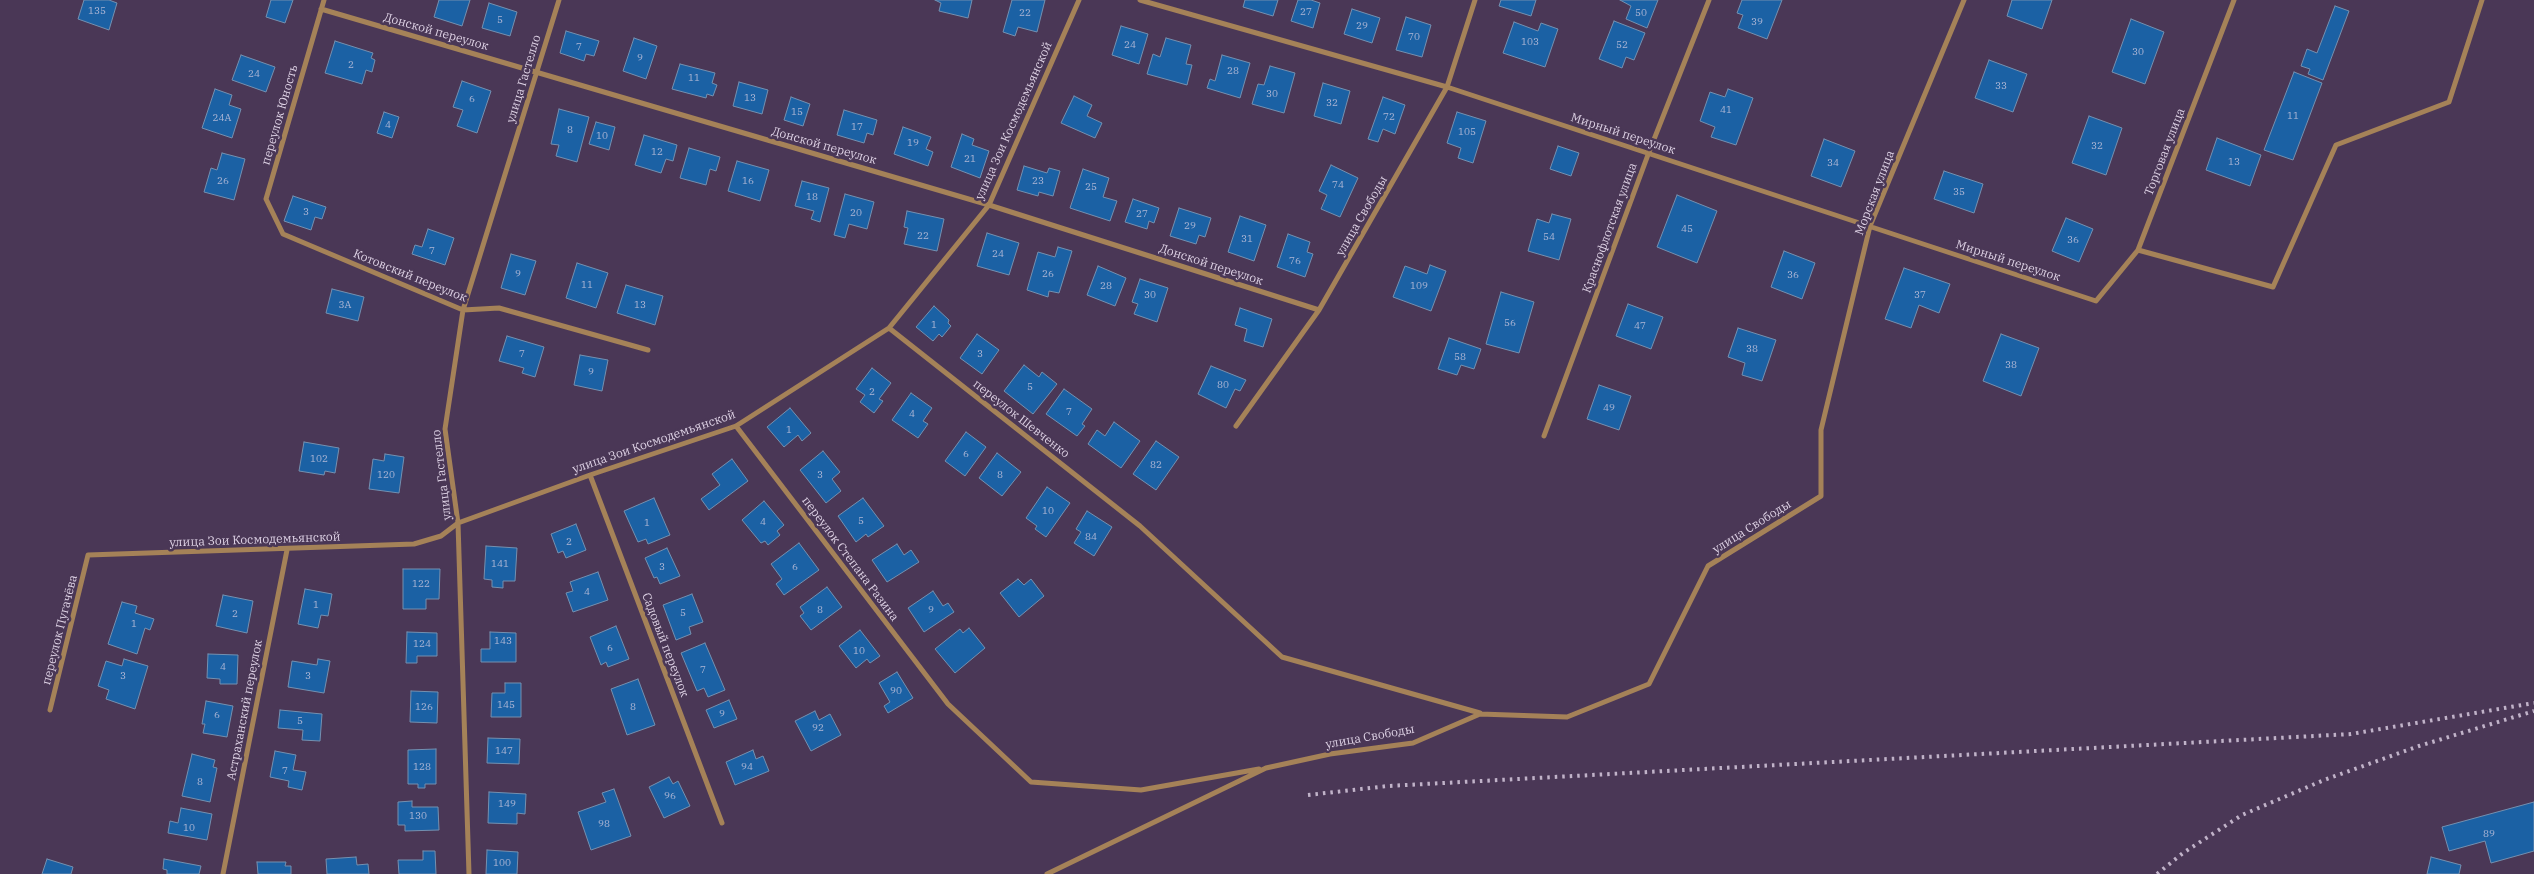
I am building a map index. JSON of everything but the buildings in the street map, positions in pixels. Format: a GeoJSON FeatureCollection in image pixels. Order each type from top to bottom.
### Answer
{"type":"FeatureCollection","features":[{"type":"Feature","properties":{"kind":"street","name":"переулок Юность"},"geometry":{"type":"LineString","coordinates":[[283,234],[266,199],[324,0]]}},
{"type":"Feature","properties":{"kind":"street","name":"улица Гастелло"},"geometry":{"type":"LineString","coordinates":[[470,874],[458,523],[445,429],[463,310],[559,0]]}},
{"type":"Feature","properties":{"kind":"street","name":"улица Зои Космодемьянской"},"geometry":{"type":"LineString","coordinates":[[88,555],[287,550],[414,544],[441,536],[458,523],[590,475],[736,426],[889,328],[989,205],[1079,0]]}},
{"type":"Feature","properties":{"kind":"street","name":"Мирный переулок"},"geometry":{"type":"LineString","coordinates":[[1140,0],[1447,87],[1649,152],[2096,301]]}},
{"type":"Feature","properties":{"kind":"street","name":"улица Свободы"},"geometry":{"type":"LineString","coordinates":[[1236,426],[1319,310],[1447,87],[1476,0]]}},
{"type":"Feature","properties":{"kind":"street","name":"Краснофлотская улица"},"geometry":{"type":"LineString","coordinates":[[1544,436],[1649,152],[1709,0]]}},
{"type":"Feature","properties":{"kind":"street","name":"Морская улица"},"geometry":{"type":"LineString","coordinates":[[1821,430],[1870,226],[1964,0]]}},
{"type":"Feature","properties":{"kind":"street","name":"Торговая улица"},"geometry":{"type":"LineString","coordinates":[[2096,301],[2138,250],[2234,0]]}},
{"type":"Feature","properties":{"kind":"street"},"geometry":{"type":"LineString","coordinates":[[2138,250],[2273,286],[2336,145],[2449,102],[2482,0]]}},
{"type":"Feature","properties":{"kind":"street","name":"Донской переулок"},"geometry":{"type":"LineString","coordinates":[[322,9],[989,205],[1319,310]]}},
{"type":"Feature","properties":{"kind":"street","name":"Котовский переулок"},"geometry":{"type":"LineString","coordinates":[[283,234],[463,310],[499,308],[648,350]]}},
{"type":"Feature","properties":{"kind":"street","name":"переулок Шевченко"},"geometry":{"type":"LineString","coordinates":[[889,328],[1140,526],[1282,657],[1480,714]]}},
{"type":"Feature","properties":{"kind":"street","name":"переулок Степана Разина"},"geometry":{"type":"LineString","coordinates":[[736,426],[948,704],[1031,782],[1141,790],[1266,768]]}},
{"type":"Feature","properties":{"kind":"street","name":"улица Свободы"},"geometry":{"type":"LineString","coordinates":[[1047,874],[1266,768],[1330,754],[1413,743],[1480,714],[1567,717],[1649,684],[1708,566],[1821,496],[1821,430]]}},
{"type":"Feature","properties":{"kind":"street","name":"Садовый переулок"},"geometry":{"type":"LineString","coordinates":[[590,475],[722,823]]}},
{"type":"Feature","properties":{"kind":"street","name":"Астраханский переулок"},"geometry":{"type":"LineString","coordinates":[[223,874],[287,550]]}},
{"type":"Feature","properties":{"kind":"street","name":"переулок Пугачёва"},"geometry":{"type":"LineString","coordinates":[[50,710],[88,555]]}},
{"type":"Feature","properties":{"kind":"railway"},"geometry":{"type":"LineString","coordinates":[[1308,795],[1388,786],[2351,734],[2534,703]]}},
{"type":"Feature","properties":{"kind":"railway"},"geometry":{"type":"LineString","coordinates":[[2157,874],[2183,853],[2242,815],[2324,780],[2419,746],[2534,711]]}}]}
